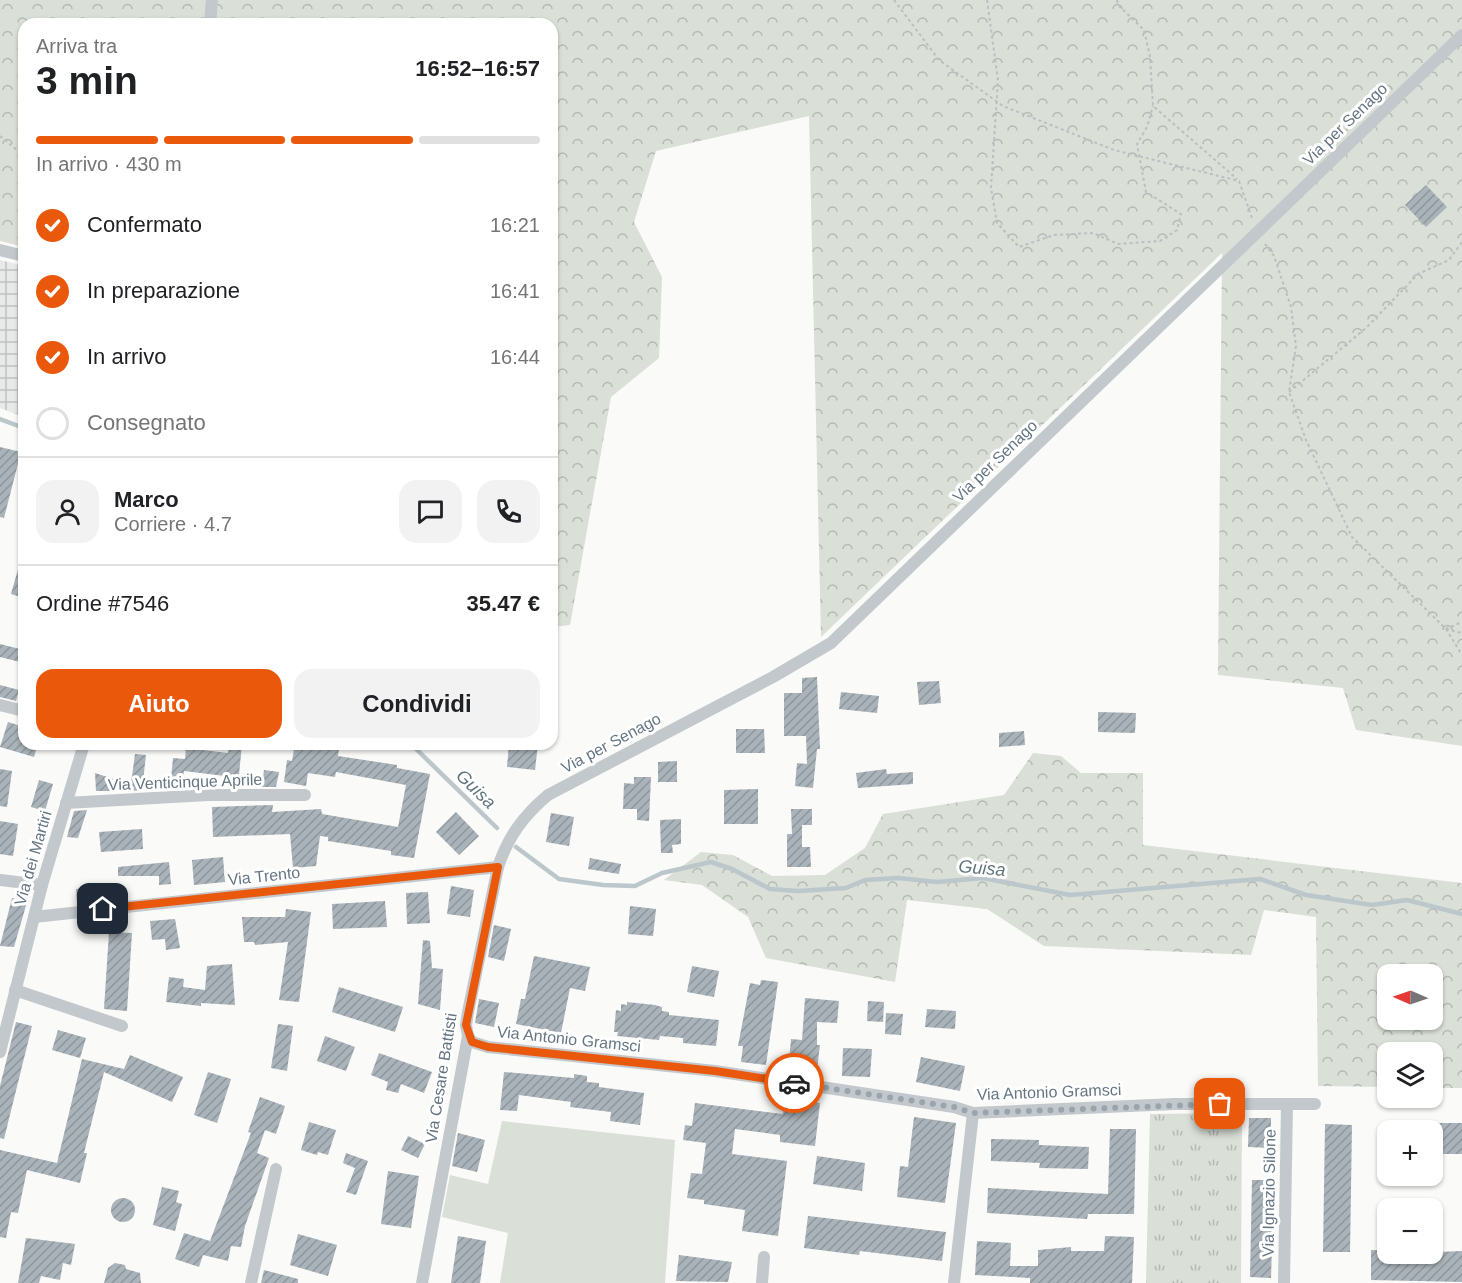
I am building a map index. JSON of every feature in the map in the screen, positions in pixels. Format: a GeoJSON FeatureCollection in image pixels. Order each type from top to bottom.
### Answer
{"type":"FeatureCollection","features":[{"type":"Feature","properties":{"kind":"street"},"geometry":{"type":"LineString","coordinates":[[210,18],[212,0]]}},
{"type":"Feature","properties":{"kind":"street","name":"Via per Senago"},"geometry":{"type":"LineString","coordinates":[[505,845],[530,810],[548,795],[789,668],[844,632],[1462,34]]}},
{"type":"Feature","properties":{"kind":"street"},"geometry":{"type":"LineString","coordinates":[[0,250],[18,254]]}},
{"type":"Feature","properties":{"kind":"street"},"geometry":{"type":"LineString","coordinates":[[0,705],[18,710]]}},
{"type":"Feature","properties":{"kind":"street","name":"Via dei Martiri"},"geometry":{"type":"LineString","coordinates":[[0,1052],[42,885],[82,750]]}},
{"type":"Feature","properties":{"kind":"street","name":"Via Venticinque Aprile"},"geometry":{"type":"LineString","coordinates":[[66,804],[208,795],[305,795]]}},
{"type":"Feature","properties":{"kind":"street","name":"Via Cesare Battisti"},"geometry":{"type":"LineString","coordinates":[[422,1283],[468,1036],[467,1018],[498,867],[505,845]]}},
{"type":"Feature","properties":{"kind":"street","name":"Via Trento"},"geometry":{"type":"LineString","coordinates":[[34,917],[498,867]]}},
{"type":"Feature","properties":{"kind":"street"},"geometry":{"type":"LineString","coordinates":[[0,880],[42,885]]}},
{"type":"Feature","properties":{"kind":"street"},"geometry":{"type":"LineString","coordinates":[[15,990],[122,1026]]}},
{"type":"Feature","properties":{"kind":"street","name":"Via Antonio Gramsci"},"geometry":{"type":"LineString","coordinates":[[468,1036],[472,1042],[488,1047],[715,1071],[954,1107],[973,1113],[1175,1104],[1316,1104]]}},
{"type":"Feature","properties":{"kind":"street","name":"Via Ignazio Silone"},"geometry":{"type":"LineString","coordinates":[[1284,1283],[1287,1104]]}},
{"type":"Feature","properties":{"kind":"street"},"geometry":{"type":"LineString","coordinates":[[954,1283],[973,1113]]}},
{"type":"Feature","properties":{"kind":"street"},"geometry":{"type":"LineString","coordinates":[[251,1283],[276,1169]]}},
{"type":"Feature","properties":{"kind":"street"},"geometry":{"type":"LineString","coordinates":[[762,1283],[764,1257]]}},
{"type":"Feature","properties":{"kind":"path"},"geometry":{"type":"LineString","coordinates":[[987,0],[998,80],[991,188],[997,223],[1019,247],[1054,235],[1093,233],[1118,244],[1160,241],[1177,230],[1181,214],[1146,192],[1137,144],[1147,127],[1153,106],[1150,56],[1144,30],[1118,5],[1117,0]]}},
{"type":"Feature","properties":{"kind":"path"},"geometry":{"type":"LineString","coordinates":[[1153,106],[1239,181]]}},
{"type":"Feature","properties":{"kind":"path"},"geometry":{"type":"LineString","coordinates":[[0,136],[18,151]]}},
{"type":"Feature","properties":{"kind":"path"},"geometry":{"type":"LineString","coordinates":[[1288,392],[1366,328],[1418,274],[1449,260],[1462,242]]}},
{"type":"Feature","properties":{"kind":"path"},"geometry":{"type":"LineString","coordinates":[[1462,633],[1446,629],[1462,655]]}},
{"type":"Feature","properties":{"kind":"shaded area"},"geometry":{"type":"Polygon","coordinates":[[[0,260],[18,264],[18,415],[0,408],[0,260]]]}},
{"type":"Feature","properties":{"kind":"green space"},"geometry":{"type":"Polygon","coordinates":[[[0,0],[1462,0],[1462,746],[1356,730],[1343,688],[1218,675],[1222,253],[821,637],[809,116],[656,151],[634,222],[662,277],[659,358],[611,397],[570,625],[558,626],[558,18],[18,18],[18,246],[0,241],[0,0]]]}},
{"type":"Feature","properties":{"kind":"green space"},"geometry":{"type":"Polygon","coordinates":[[[1033,753],[1061,756],[1081,773],[1143,773],[1143,845],[1462,883],[1462,1088],[1443,1088],[1443,1042],[1377,1042],[1377,1087],[1318,1086],[1316,917],[1264,910],[1251,955],[1044,946],[987,909],[907,900],[895,982],[766,958],[748,917],[702,885],[664,880],[701,852],[733,855],[772,876],[825,875],[865,848],[883,814],[1004,795],[1033,753]]]}},
{"type":"Feature","properties":{"kind":"green space"},"geometry":{"type":"Polygon","coordinates":[[[1242,1113],[1241,1283],[1146,1283],[1150,1114],[1242,1113]]]}},
{"type":"Feature","properties":{"kind":"green space"},"geometry":{"type":"Polygon","coordinates":[[[502,1121],[675,1140],[665,1283],[500,1283],[508,1233],[442,1217],[450,1175],[488,1184],[502,1121]]]}},
{"type":"Feature","properties":{"kind":"building"},"geometry":{"type":"Polygon","coordinates":[[[1426,185],[1447,207],[1426,227],[1405,205],[1426,185]]]}},
{"type":"Feature","properties":{"kind":"building"},"geometry":{"type":"Polygon","coordinates":[[[0,447],[18,451],[18,464],[4,518],[0,517],[0,447]]]}},
{"type":"Feature","properties":{"kind":"building"},"geometry":{"type":"Polygon","coordinates":[[[18,570],[18,596],[11,594],[18,570]]]}},
{"type":"Feature","properties":{"kind":"building"},"geometry":{"type":"Polygon","coordinates":[[[0,644],[18,648],[18,662],[0,657],[0,644]]]}},
{"type":"Feature","properties":{"kind":"building"},"geometry":{"type":"Polygon","coordinates":[[[817,677],[820,749],[817,749],[813,788],[795,786],[797,763],[807,764],[806,736],[784,736],[784,693],[802,693],[802,678],[817,677]]]}},
{"type":"Feature","properties":{"kind":"building"},"geometry":{"type":"Polygon","coordinates":[[[939,681],[941,703],[919,705],[917,682],[939,681]]]}},
{"type":"Feature","properties":{"kind":"building"},"geometry":{"type":"Polygon","coordinates":[[[0,685],[18,690],[16,701],[0,697],[0,685]]]}},
{"type":"Feature","properties":{"kind":"building"},"geometry":{"type":"Polygon","coordinates":[[[841,692],[879,696],[877,713],[839,709],[841,692]]]}},
{"type":"Feature","properties":{"kind":"building"},"geometry":{"type":"Polygon","coordinates":[[[1098,712],[1136,713],[1135,733],[1098,732],[1098,712]]]}},
{"type":"Feature","properties":{"kind":"building"},"geometry":{"type":"Polygon","coordinates":[[[8,722],[18,725],[18,750],[36,750],[34,757],[0,747],[8,722]]]}},
{"type":"Feature","properties":{"kind":"building"},"geometry":{"type":"Polygon","coordinates":[[[736,729],[764,729],[765,753],[736,753],[736,729]]]}},
{"type":"Feature","properties":{"kind":"building"},"geometry":{"type":"Polygon","coordinates":[[[1024,731],[1025,745],[999,747],[999,733],[1024,731]]]}},
{"type":"Feature","properties":{"kind":"building"},"geometry":{"type":"Polygon","coordinates":[[[186,750],[228,753],[228,750],[241,750],[238,784],[224,783],[225,776],[184,771],[182,788],[170,789],[173,758],[185,759],[186,750]]]}},
{"type":"Feature","properties":{"kind":"building"},"geometry":{"type":"Polygon","coordinates":[[[294,750],[339,750],[338,756],[397,765],[397,768],[430,774],[414,858],[391,855],[391,851],[328,841],[328,837],[320,836],[316,866],[293,868],[290,834],[213,837],[212,807],[273,805],[272,812],[321,809],[322,814],[398,827],[406,785],[336,772],[335,777],[308,773],[306,786],[284,782],[287,760],[292,761],[294,750]]]}},
{"type":"Feature","properties":{"kind":"building"},"geometry":{"type":"Polygon","coordinates":[[[508,750],[537,750],[535,770],[507,767],[508,750]]]}},
{"type":"Feature","properties":{"kind":"building"},"geometry":{"type":"Polygon","coordinates":[[[135,754],[146,755],[142,790],[130,791],[135,754]]]}},
{"type":"Feature","properties":{"kind":"building"},"geometry":{"type":"Polygon","coordinates":[[[677,761],[677,782],[658,782],[658,762],[677,761]]]}},
{"type":"Feature","properties":{"kind":"building"},"geometry":{"type":"Polygon","coordinates":[[[0,769],[12,771],[7,807],[0,806],[0,769]]]}},
{"type":"Feature","properties":{"kind":"building"},"geometry":{"type":"Polygon","coordinates":[[[886,769],[887,774],[913,772],[913,784],[858,788],[856,773],[886,769]]]}},
{"type":"Feature","properties":{"kind":"building"},"geometry":{"type":"Polygon","coordinates":[[[264,770],[279,772],[276,787],[262,787],[264,770]]]}},
{"type":"Feature","properties":{"kind":"building"},"geometry":{"type":"Polygon","coordinates":[[[95,773],[126,783],[125,791],[96,791],[95,773]]]}},
{"type":"Feature","properties":{"kind":"building"},"geometry":{"type":"Polygon","coordinates":[[[634,777],[651,777],[649,821],[637,820],[637,809],[623,809],[624,783],[634,784],[634,777]]]}},
{"type":"Feature","properties":{"kind":"building"},"geometry":{"type":"Polygon","coordinates":[[[39,780],[53,784],[45,811],[31,807],[39,780]]]}},
{"type":"Feature","properties":{"kind":"building"},"geometry":{"type":"Polygon","coordinates":[[[758,789],[758,824],[724,824],[724,790],[758,789]]]}},
{"type":"Feature","properties":{"kind":"building"},"geometry":{"type":"Polygon","coordinates":[[[791,809],[812,809],[812,825],[802,825],[802,847],[810,847],[811,867],[787,867],[787,834],[792,834],[791,809]]]}},
{"type":"Feature","properties":{"kind":"building"},"geometry":{"type":"Polygon","coordinates":[[[87,810],[78,838],[67,837],[74,811],[87,810]]]}},
{"type":"Feature","properties":{"kind":"building"},"geometry":{"type":"Polygon","coordinates":[[[456,812],[479,836],[459,855],[436,832],[456,812]]]}},
{"type":"Feature","properties":{"kind":"building"},"geometry":{"type":"Polygon","coordinates":[[[551,813],[574,817],[569,846],[546,842],[551,813]]]}},
{"type":"Feature","properties":{"kind":"building"},"geometry":{"type":"Polygon","coordinates":[[[681,819],[681,844],[672,845],[673,853],[661,853],[660,820],[681,819]]]}},
{"type":"Feature","properties":{"kind":"building"},"geometry":{"type":"Polygon","coordinates":[[[0,821],[18,824],[13,856],[0,854],[0,821]]]}},
{"type":"Feature","properties":{"kind":"building"},"geometry":{"type":"Polygon","coordinates":[[[142,829],[143,849],[101,852],[99,832],[142,829]]]}},
{"type":"Feature","properties":{"kind":"building"},"geometry":{"type":"Polygon","coordinates":[[[223,857],[225,882],[194,885],[192,860],[223,857]]]}},
{"type":"Feature","properties":{"kind":"building"},"geometry":{"type":"Polygon","coordinates":[[[590,858],[621,864],[619,874],[588,869],[590,858]]]}},
{"type":"Feature","properties":{"kind":"building"},"geometry":{"type":"Polygon","coordinates":[[[169,862],[171,884],[159,885],[159,876],[118,876],[118,867],[169,862]]]}},
{"type":"Feature","properties":{"kind":"building"},"geometry":{"type":"Polygon","coordinates":[[[110,886],[112,900],[77,903],[76,889],[110,886]]]}},
{"type":"Feature","properties":{"kind":"building"},"geometry":{"type":"Polygon","coordinates":[[[451,886],[474,890],[470,917],[447,914],[451,886]]]}},
{"type":"Feature","properties":{"kind":"building"},"geometry":{"type":"Polygon","coordinates":[[[428,892],[430,923],[407,924],[406,893],[428,892]]]}},
{"type":"Feature","properties":{"kind":"building"},"geometry":{"type":"Polygon","coordinates":[[[12,898],[27,902],[14,947],[0,946],[12,898]]]}},
{"type":"Feature","properties":{"kind":"building"},"geometry":{"type":"Polygon","coordinates":[[[385,901],[387,927],[333,929],[332,904],[385,901]]]}},
{"type":"Feature","properties":{"kind":"building"},"geometry":{"type":"Polygon","coordinates":[[[630,906],[656,909],[653,936],[628,934],[630,906]]]}},
{"type":"Feature","properties":{"kind":"building"},"geometry":{"type":"Polygon","coordinates":[[[286,909],[311,912],[299,1002],[279,1000],[288,942],[255,945],[254,942],[244,942],[242,917],[285,917],[286,909]]]}},
{"type":"Feature","properties":{"kind":"building"},"geometry":{"type":"Polygon","coordinates":[[[175,919],[180,948],[166,950],[165,939],[152,940],[150,921],[175,919]]]}},
{"type":"Feature","properties":{"kind":"building"},"geometry":{"type":"Polygon","coordinates":[[[494,925],[511,929],[504,961],[488,957],[494,925]]]}},
{"type":"Feature","properties":{"kind":"building"},"geometry":{"type":"Polygon","coordinates":[[[109,932],[132,933],[127,1011],[104,1009],[109,932]]]}},
{"type":"Feature","properties":{"kind":"building"},"geometry":{"type":"Polygon","coordinates":[[[423,940],[430,941],[432,968],[443,969],[440,1010],[418,1004],[423,940]]]}},
{"type":"Feature","properties":{"kind":"building"},"geometry":{"type":"Polygon","coordinates":[[[534,956],[590,967],[585,991],[570,988],[561,1033],[516,1024],[521,999],[525,999],[534,956]]]}},
{"type":"Feature","properties":{"kind":"building"},"geometry":{"type":"Polygon","coordinates":[[[232,964],[235,1005],[201,1003],[201,1006],[166,1002],[169,977],[184,979],[183,987],[205,990],[207,966],[232,964]]]}},
{"type":"Feature","properties":{"kind":"building"},"geometry":{"type":"Polygon","coordinates":[[[692,966],[719,971],[714,997],[687,992],[692,966]]]}},
{"type":"Feature","properties":{"kind":"building"},"geometry":{"type":"Polygon","coordinates":[[[761,980],[778,982],[766,1065],[741,1062],[743,1046],[738,1046],[750,983],[760,985],[761,980]]]}},
{"type":"Feature","properties":{"kind":"building"},"geometry":{"type":"Polygon","coordinates":[[[339,987],[403,1007],[395,1032],[332,1012],[339,987]]]}},
{"type":"Feature","properties":{"kind":"building"},"geometry":{"type":"Polygon","coordinates":[[[805,998],[839,1001],[837,1023],[817,1022],[817,1045],[820,1045],[817,1069],[792,1066],[792,1061],[789,1061],[791,1039],[802,1040],[805,998]]]}},
{"type":"Feature","properties":{"kind":"building"},"geometry":{"type":"Polygon","coordinates":[[[479,999],[499,1003],[494,1027],[475,1023],[479,999]]]}},
{"type":"Feature","properties":{"kind":"building"},"geometry":{"type":"Polygon","coordinates":[[[868,1001],[884,1002],[883,1022],[867,1021],[868,1001]]]}},
{"type":"Feature","properties":{"kind":"building"},"geometry":{"type":"Polygon","coordinates":[[[627,1002],[662,1007],[662,1011],[669,1012],[669,1015],[719,1020],[716,1046],[683,1043],[683,1038],[660,1036],[659,1040],[617,1036],[618,1032],[614,1032],[616,1010],[621,1011],[621,1004],[627,1005],[627,1002]]]}},
{"type":"Feature","properties":{"kind":"building"},"geometry":{"type":"Polygon","coordinates":[[[927,1009],[956,1011],[955,1029],[925,1027],[927,1009]]]}},
{"type":"Feature","properties":{"kind":"building"},"geometry":{"type":"Polygon","coordinates":[[[886,1013],[903,1014],[901,1035],[885,1034],[886,1013]]]}},
{"type":"Feature","properties":{"kind":"building"},"geometry":{"type":"Polygon","coordinates":[[[16,1022],[32,1026],[4,1139],[0,1138],[0,1086],[16,1022]]]}},
{"type":"Feature","properties":{"kind":"building"},"geometry":{"type":"Polygon","coordinates":[[[278,1024],[293,1026],[287,1071],[271,1068],[278,1024]]]}},
{"type":"Feature","properties":{"kind":"building"},"geometry":{"type":"Polygon","coordinates":[[[58,1030],[86,1038],[80,1058],[52,1050],[58,1030]]]}},
{"type":"Feature","properties":{"kind":"building"},"geometry":{"type":"Polygon","coordinates":[[[325,1036],[355,1047],[346,1071],[317,1061],[325,1036]]]}},
{"type":"Feature","properties":{"kind":"building"},"geometry":{"type":"Polygon","coordinates":[[[843,1048],[872,1049],[870,1077],[842,1076],[843,1048]]]}},
{"type":"Feature","properties":{"kind":"building"},"geometry":{"type":"Polygon","coordinates":[[[379,1053],[432,1072],[424,1093],[401,1084],[398,1093],[386,1090],[388,1082],[371,1075],[379,1053]]]}},
{"type":"Feature","properties":{"kind":"building"},"geometry":{"type":"Polygon","coordinates":[[[130,1055],[183,1077],[172,1102],[104,1072],[84,1153],[87,1153],[80,1183],[27,1170],[18,1213],[11,1212],[6,1238],[0,1237],[0,1150],[57,1163],[82,1059],[124,1069],[130,1055]]]}},
{"type":"Feature","properties":{"kind":"building"},"geometry":{"type":"Polygon","coordinates":[[[921,1057],[965,1066],[960,1091],[916,1082],[921,1057]]]}},
{"type":"Feature","properties":{"kind":"building"},"geometry":{"type":"Polygon","coordinates":[[[208,1072],[231,1079],[217,1123],[194,1115],[208,1072]]]}},
{"type":"Feature","properties":{"kind":"building"},"geometry":{"type":"Polygon","coordinates":[[[504,1072],[574,1078],[574,1074],[587,1076],[587,1082],[599,1083],[599,1087],[644,1093],[640,1125],[610,1121],[611,1112],[570,1107],[571,1102],[519,1095],[517,1111],[500,1110],[504,1072]]]}},
{"type":"Feature","properties":{"kind":"building"},"geometry":{"type":"Polygon","coordinates":[[[260,1097],[285,1106],[276,1134],[265,1130],[257,1153],[269,1158],[245,1226],[241,1247],[231,1246],[228,1261],[203,1255],[199,1267],[175,1259],[184,1233],[210,1241],[251,1133],[248,1132],[260,1097]]]}},
{"type":"Feature","properties":{"kind":"building"},"geometry":{"type":"Polygon","coordinates":[[[790,1099],[820,1103],[815,1146],[780,1142],[780,1135],[735,1129],[732,1154],[787,1161],[778,1236],[742,1231],[745,1210],[704,1204],[704,1200],[687,1198],[691,1173],[702,1174],[706,1143],[683,1140],[685,1125],[692,1126],[695,1103],[783,1114],[784,1105],[789,1106],[790,1099]]]}},
{"type":"Feature","properties":{"kind":"building"},"geometry":{"type":"Polygon","coordinates":[[[914,1117],[956,1123],[945,1203],[897,1197],[900,1166],[908,1167],[914,1117]]]}},
{"type":"Feature","properties":{"kind":"building"},"geometry":{"type":"Polygon","coordinates":[[[1249,1118],[1271,1118],[1271,1148],[1248,1147],[1249,1118]]]}},
{"type":"Feature","properties":{"kind":"building"},"geometry":{"type":"Polygon","coordinates":[[[309,1122],[336,1130],[328,1155],[318,1152],[317,1155],[301,1150],[309,1122]]]}},
{"type":"Feature","properties":{"kind":"building"},"geometry":{"type":"Polygon","coordinates":[[[1443,1123],[1462,1123],[1462,1154],[1443,1154],[1443,1123]]]}},
{"type":"Feature","properties":{"kind":"building"},"geometry":{"type":"Polygon","coordinates":[[[1325,1124],[1352,1125],[1350,1252],[1323,1252],[1325,1124]]]}},
{"type":"Feature","properties":{"kind":"building"},"geometry":{"type":"Polygon","coordinates":[[[1110,1129],[1136,1129],[1134,1214],[1088,1214],[1087,1219],[987,1213],[988,1188],[1108,1194],[1110,1129]]]}},
{"type":"Feature","properties":{"kind":"building"},"geometry":{"type":"Polygon","coordinates":[[[458,1133],[485,1140],[477,1172],[452,1166],[458,1133]]]}},
{"type":"Feature","properties":{"kind":"building"},"geometry":{"type":"Polygon","coordinates":[[[408,1136],[425,1144],[418,1158],[401,1150],[408,1136]]]}},
{"type":"Feature","properties":{"kind":"building"},"geometry":{"type":"Polygon","coordinates":[[[991,1139],[1039,1140],[1039,1145],[1089,1147],[1088,1169],[1039,1168],[1040,1163],[991,1161],[991,1139]]]}},
{"type":"Feature","properties":{"kind":"building"},"geometry":{"type":"Polygon","coordinates":[[[346,1153],[368,1161],[356,1195],[346,1192],[355,1168],[343,1163],[346,1153]]]}},
{"type":"Feature","properties":{"kind":"building"},"geometry":{"type":"Polygon","coordinates":[[[817,1156],[865,1163],[862,1191],[813,1184],[817,1156]]]}},
{"type":"Feature","properties":{"kind":"building"},"geometry":{"type":"Polygon","coordinates":[[[388,1171],[419,1176],[411,1228],[381,1224],[388,1171]]]}},
{"type":"Feature","properties":{"kind":"building"},"geometry":{"type":"Polygon","coordinates":[[[1252,1180],[1274,1180],[1271,1278],[1250,1277],[1252,1180]]]}},
{"type":"Feature","properties":{"kind":"building"},"geometry":{"type":"Polygon","coordinates":[[[162,1187],[179,1191],[176,1202],[182,1204],[175,1231],[153,1225],[162,1187]]]}},
{"type":"Feature","properties":{"kind":"building"},"geometry":{"type":"Polygon","coordinates":[[[123,1198],[128,1199],[134,1205],[134,1215],[128,1221],[123,1222],[118,1221],[112,1215],[111,1210],[112,1205],[118,1199],[123,1198]]]}},
{"type":"Feature","properties":{"kind":"building"},"geometry":{"type":"Polygon","coordinates":[[[808,1216],[946,1232],[942,1261],[860,1251],[859,1255],[804,1248],[808,1216]]]}},
{"type":"Feature","properties":{"kind":"building"},"geometry":{"type":"Polygon","coordinates":[[[298,1234],[337,1245],[328,1276],[290,1265],[298,1234]]]}},
{"type":"Feature","properties":{"kind":"building"},"geometry":{"type":"Polygon","coordinates":[[[458,1236],[486,1241],[480,1283],[451,1283],[458,1236]]]}},
{"type":"Feature","properties":{"kind":"building"},"geometry":{"type":"Polygon","coordinates":[[[1105,1236],[1134,1237],[1132,1283],[1030,1283],[1030,1278],[975,1275],[977,1241],[1011,1243],[1010,1266],[1038,1266],[1038,1250],[1071,1247],[1071,1251],[1104,1251],[1105,1236]]]}},
{"type":"Feature","properties":{"kind":"building"},"geometry":{"type":"Polygon","coordinates":[[[26,1238],[75,1244],[71,1265],[63,1263],[60,1280],[41,1276],[39,1283],[18,1283],[26,1238]]]}},
{"type":"Feature","properties":{"kind":"building"},"geometry":{"type":"Polygon","coordinates":[[[1371,1250],[1377,1250],[1377,1264],[1443,1264],[1443,1252],[1462,1251],[1462,1282],[1371,1280],[1371,1250]]]}},
{"type":"Feature","properties":{"kind":"building"},"geometry":{"type":"Polygon","coordinates":[[[679,1255],[732,1262],[728,1282],[676,1281],[679,1255]]]}},
{"type":"Feature","properties":{"kind":"building"},"geometry":{"type":"Polygon","coordinates":[[[115,1263],[125,1265],[126,1269],[140,1273],[141,1283],[104,1283],[108,1268],[115,1263]]]}},
{"type":"Feature","properties":{"kind":"building"},"geometry":{"type":"Polygon","coordinates":[[[264,1270],[298,1279],[298,1283],[261,1283],[264,1270]]]}},
{"type":"Feature","properties":{"kind":"waterway","name":"Guisa"},"geometry":{"type":"LineString","coordinates":[[0,419],[18,426]]}},
{"type":"Feature","properties":{"kind":"waterway","name":"Guisa"},"geometry":{"type":"LineString","coordinates":[[417,750],[497,828]]}},
{"type":"Feature","properties":{"kind":"waterway","name":"Guisa"},"geometry":{"type":"LineString","coordinates":[[516,847],[559,879],[603,885],[635,886],[662,873],[711,862],[732,869],[770,889],[798,891],[846,888],[865,880],[898,878],[937,882],[983,878],[1070,895],[1260,879],[1306,895],[1372,905],[1407,900],[1462,914]]}},
{"type":"Feature","properties":{"kind":"way so far"},"geometry":{"type":"LineString","coordinates":[[794,1083],[954,1107],[973,1113],[1220,1104]]}},
{"type":"Feature","properties":{"kind":"route"},"geometry":{"type":"LineString","coordinates":[[103,909],[498,867],[466,1025],[466,1032],[472,1042],[488,1047],[715,1071],[794,1083]]}}]}
